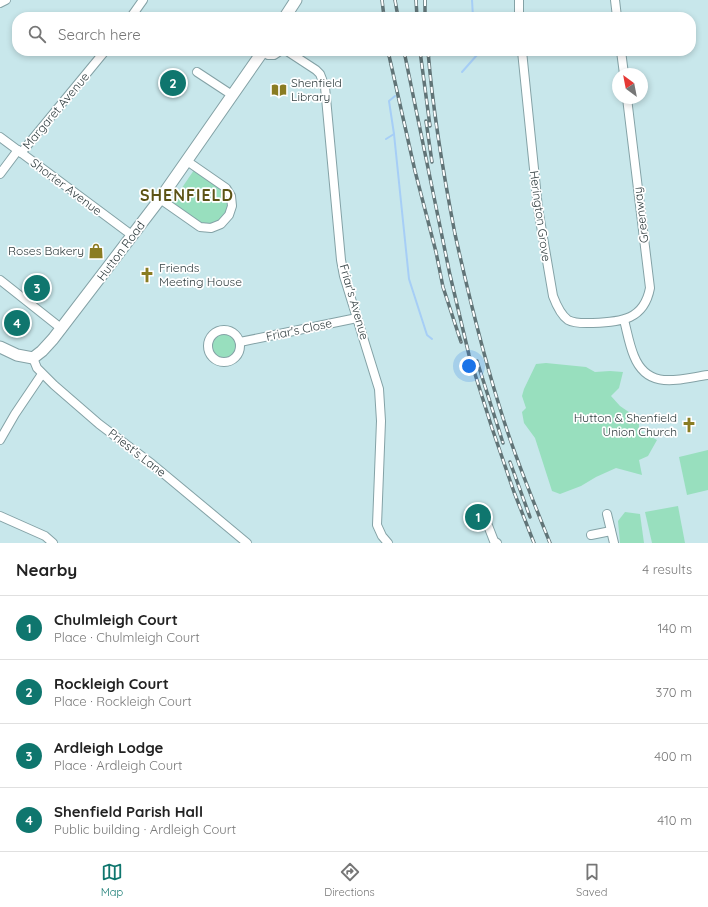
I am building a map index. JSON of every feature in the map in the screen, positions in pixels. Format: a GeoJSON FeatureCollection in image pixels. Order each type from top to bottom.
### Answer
{"type":"FeatureCollection","features":[{"type":"Feature","properties":{"kind":"main road"},"geometry":{"type":"LineString","coordinates":[[288,12],[296,0]]}},
{"type":"Feature","properties":{"kind":"main road","name":"Hutton Road"},"geometry":{"type":"LineString","coordinates":[[33,358],[42,351],[62,329],[160,200],[259,56]]}},
{"type":"Feature","properties":{"kind":"main road"},"geometry":{"type":"LineString","coordinates":[[0,347],[18,355],[33,358]]}},
{"type":"Feature","properties":{"kind":"street"},"geometry":{"type":"LineString","coordinates":[[0,3],[6,0]]}},
{"type":"Feature","properties":{"kind":"street"},"geometry":{"type":"LineString","coordinates":[[135,12],[143,0]]}},
{"type":"Feature","properties":{"kind":"street"},"geometry":{"type":"LineString","coordinates":[[519,0],[519,12]]}},
{"type":"Feature","properties":{"kind":"street"},"geometry":{"type":"LineString","coordinates":[[615,0],[616,12]]}},
{"type":"Feature","properties":{"kind":"street","name":"Margaret Avenue"},"geometry":{"type":"LineString","coordinates":[[0,174],[101,56]]}},
{"type":"Feature","properties":{"kind":"street","name":"Friar's Avenue"},"geometry":{"type":"LineString","coordinates":[[295,56],[316,70],[324,80],[341,260],[344,276],[379,389],[381,421],[377,525],[382,536],[388,543]]}},
{"type":"Feature","properties":{"kind":"street","name":"Herington Grove"},"geometry":{"type":"LineString","coordinates":[[523,56],[538,208],[553,296],[557,305],[568,320],[578,323],[624,320]]}},
{"type":"Feature","properties":{"kind":"street"},"geometry":{"type":"LineString","coordinates":[[622,56],[623,68]]}},
{"type":"Feature","properties":{"kind":"street"},"geometry":{"type":"LineString","coordinates":[[197,72],[232,95]]}},
{"type":"Feature","properties":{"kind":"street","name":"Greenway"},"geometry":{"type":"LineString","coordinates":[[624,320],[642,309],[648,299],[650,288],[628,104]]}},
{"type":"Feature","properties":{"kind":"street","name":"Shorter Avenue"},"geometry":{"type":"LineString","coordinates":[[0,137],[133,236]]}},
{"type":"Feature","properties":{"kind":"street"},"geometry":{"type":"LineString","coordinates":[[160,200],[200,227],[211,228],[221,224],[229,215],[232,206],[231,196],[226,188],[187,161]]}},
{"type":"Feature","properties":{"kind":"street"},"geometry":{"type":"LineString","coordinates":[[0,280],[62,329]]}},
{"type":"Feature","properties":{"kind":"street","name":"Friar's Close"},"geometry":{"type":"LineString","coordinates":[[240,342],[357,318]]}},
{"type":"Feature","properties":{"kind":"street"},"geometry":{"type":"LineString","coordinates":[[624,320],[633,355],[640,368],[647,375],[655,379],[674,380],[708,375]]}},
{"type":"Feature","properties":{"kind":"street"},"geometry":{"type":"LineString","coordinates":[[223,330],[236,334],[240,342],[239,353],[236,358],[227,363],[216,361],[209,353],[208,342],[210,337],[218,331],[223,330]]}},
{"type":"Feature","properties":{"kind":"street","name":"Priest's Lane"},"geometry":{"type":"LineString","coordinates":[[33,358],[37,368],[42,374],[99,424],[152,464],[247,543]]}},
{"type":"Feature","properties":{"kind":"street"},"geometry":{"type":"LineString","coordinates":[[0,440],[15,414],[42,374]]}},
{"type":"Feature","properties":{"kind":"street"},"geometry":{"type":"LineString","coordinates":[[607,514],[614,543]]}},
{"type":"Feature","properties":{"kind":"street"},"geometry":{"type":"LineString","coordinates":[[0,516],[45,536],[53,543]]}},
{"type":"Feature","properties":{"kind":"street"},"geometry":{"type":"LineString","coordinates":[[487,523],[496,542]]}},
{"type":"Feature","properties":{"kind":"street"},"geometry":{"type":"LineString","coordinates":[[591,535],[611,531]]}},
{"type":"Feature","properties":{"kind":"green space"},"geometry":{"type":"Polygon","coordinates":[[[194,170],[225,191],[230,204],[228,214],[215,225],[201,225],[171,204],[194,170]]]}},
{"type":"Feature","properties":{"kind":"green space"},"geometry":{"type":"Polygon","coordinates":[[[224,332],[234,336],[238,346],[234,356],[224,360],[214,356],[210,346],[214,336],[224,332]]]}},
{"type":"Feature","properties":{"kind":"green space"},"geometry":{"type":"Polygon","coordinates":[[[546,363],[586,367],[595,372],[623,372],[619,388],[611,396],[620,406],[639,419],[639,430],[657,440],[648,456],[639,460],[642,475],[616,468],[581,486],[560,494],[552,491],[535,438],[524,423],[522,412],[526,408],[522,396],[524,389],[536,364],[546,363]]]}},
{"type":"Feature","properties":{"kind":"green space"},"geometry":{"type":"Polygon","coordinates":[[[708,450],[708,490],[687,495],[679,457],[708,450]]]}},
{"type":"Feature","properties":{"kind":"green space"},"geometry":{"type":"Polygon","coordinates":[[[678,506],[685,543],[652,543],[645,512],[678,506]]]}},
{"type":"Feature","properties":{"kind":"green space"},"geometry":{"type":"Polygon","coordinates":[[[625,512],[640,514],[644,543],[620,543],[618,521],[625,512]]]}},
{"type":"Feature","properties":{"kind":"waterway"},"geometry":{"type":"LineString","coordinates":[[472,0],[473,12]]}},
{"type":"Feature","properties":{"kind":"waterway"},"geometry":{"type":"LineString","coordinates":[[462,72],[476,56]]}},
{"type":"Feature","properties":{"kind":"waterway"},"geometry":{"type":"LineString","coordinates":[[386,139],[394,134],[389,101],[395,96]]}},
{"type":"Feature","properties":{"kind":"waterway"},"geometry":{"type":"LineString","coordinates":[[394,134],[409,279],[427,335],[432,339]]}},
{"type":"Feature","properties":{"kind":"railway"},"geometry":{"type":"LineString","coordinates":[[382,0],[383,12]]}},
{"type":"Feature","properties":{"kind":"railway"},"geometry":{"type":"LineString","coordinates":[[395,0],[397,12]]}},
{"type":"Feature","properties":{"kind":"railway"},"geometry":{"type":"LineString","coordinates":[[416,0],[417,12]]}},
{"type":"Feature","properties":{"kind":"railway"},"geometry":{"type":"LineString","coordinates":[[425,0],[425,12]]}},
{"type":"Feature","properties":{"kind":"railway"},"geometry":{"type":"LineString","coordinates":[[389,56],[443,287],[461,342]]}},
{"type":"Feature","properties":{"kind":"railway"},"geometry":{"type":"LineString","coordinates":[[405,56],[450,275],[469,355],[514,492],[534,543]]}},
{"type":"Feature","properties":{"kind":"railway"},"geometry":{"type":"LineString","coordinates":[[421,56],[430,126]]}},
{"type":"Feature","properties":{"kind":"railway"},"geometry":{"type":"LineString","coordinates":[[429,56],[443,165],[455,234],[471,305],[483,351],[509,436],[550,543]]}},
{"type":"Feature","properties":{"kind":"railway"},"geometry":{"type":"LineString","coordinates":[[426,121],[432,162]]}},
{"type":"Feature","properties":{"kind":"railway"},"geometry":{"type":"LineString","coordinates":[[477,361],[503,443]]}},
{"type":"Feature","properties":{"kind":"railway"},"geometry":{"type":"LineString","coordinates":[[510,462],[530,517]]}},
{"type":"Feature","properties":{"kind":"place","name":"Rockleigh Court"},"geometry":{"type":"Point","coordinates":[173,83]}},
{"type":"Feature","properties":{"kind":"place","name":"Shenfield Library"},"geometry":{"type":"Point","coordinates":[279,90]}},
{"type":"Feature","properties":{"kind":"place","name":"Roses Bakery"},"geometry":{"type":"Point","coordinates":[96,251]}},
{"type":"Feature","properties":{"kind":"place","name":"Friends Meeting House"},"geometry":{"type":"Point","coordinates":[147,275]}},
{"type":"Feature","properties":{"kind":"place","name":"Ardleigh Lodge"},"geometry":{"type":"Point","coordinates":[37,288]}},
{"type":"Feature","properties":{"kind":"place","name":"Shenfield Parish Hall"},"geometry":{"type":"Point","coordinates":[17,323]}},
{"type":"Feature","properties":{"kind":"place","name":"Hutton & Shenfield Union Church"},"geometry":{"type":"Point","coordinates":[689,425]}},
{"type":"Feature","properties":{"kind":"place","name":"Chulmleigh Court"},"geometry":{"type":"Point","coordinates":[478,517]}},
{"type":"Feature","properties":{"kind":"district","name":"SHENFIELD"},"geometry":{"type":"Point","coordinates":[187,195]}}]}
